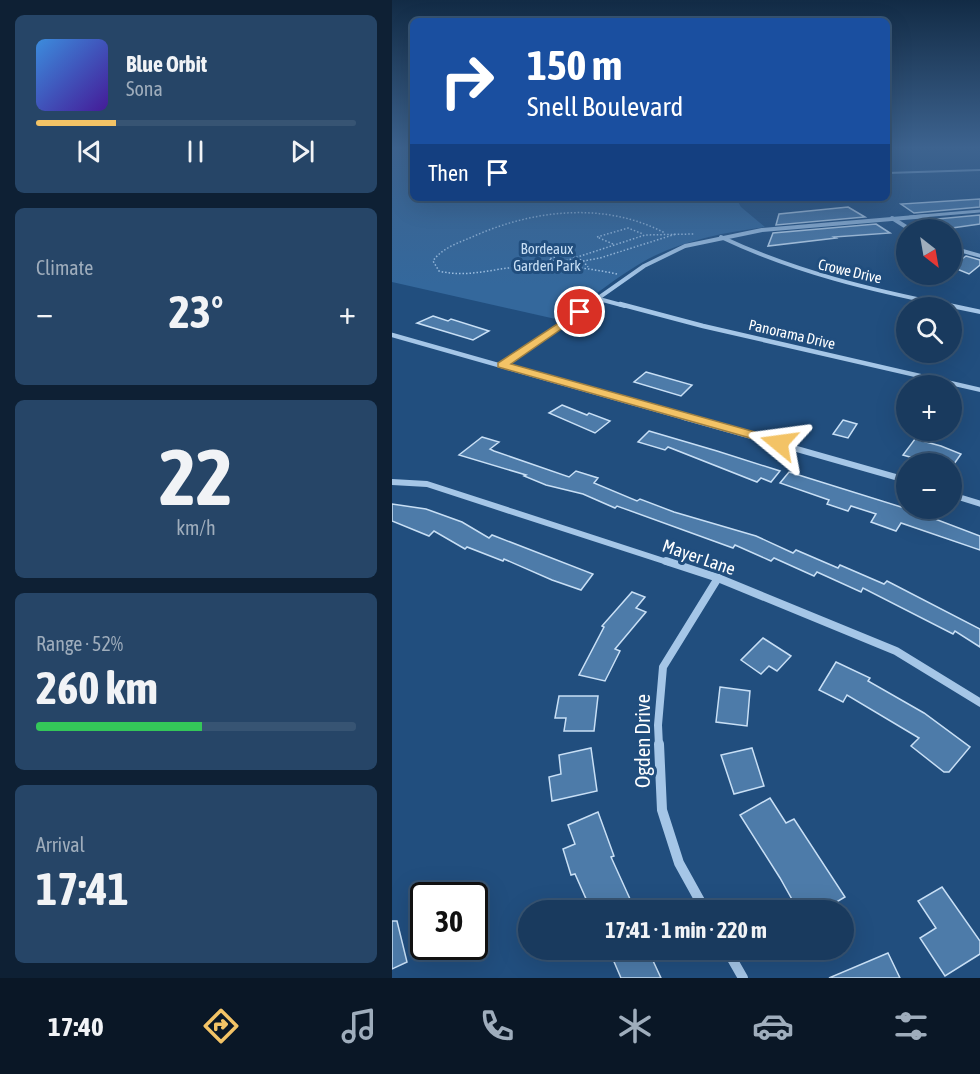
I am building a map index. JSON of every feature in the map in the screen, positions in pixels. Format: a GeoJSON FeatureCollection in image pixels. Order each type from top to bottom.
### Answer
{"type":"FeatureCollection","features":[{"type":"Feature","properties":{"kind":"street"},"geometry":{"type":"LineString","coordinates":[[502,365],[658,257],[710,239],[762,230],[980,211]]}},
{"type":"Feature","properties":{"kind":"street"},"geometry":{"type":"LineString","coordinates":[[892,218],[896,221]]}},
{"type":"Feature","properties":{"kind":"street","name":"Crowe Drive"},"geometry":{"type":"LineString","coordinates":[[720,237],[757,256],[796,271],[980,312]]}},
{"type":"Feature","properties":{"kind":"street"},"geometry":{"type":"LineString","coordinates":[[962,251],[980,256]]}},
{"type":"Feature","properties":{"kind":"street","name":"Panorama Drive"},"geometry":{"type":"LineString","coordinates":[[599,299],[980,390]]}},
{"type":"Feature","properties":{"kind":"street"},"geometry":{"type":"LineString","coordinates":[[392,335],[896,477]]}},
{"type":"Feature","properties":{"kind":"street","name":"Mayer Lane"},"geometry":{"type":"LineString","coordinates":[[392,482],[427,484],[718,578],[896,651],[980,703]]}},
{"type":"Feature","properties":{"kind":"street"},"geometry":{"type":"LineString","coordinates":[[962,498],[980,504]]}},
{"type":"Feature","properties":{"kind":"street","name":"Ogden Drive"},"geometry":{"type":"LineString","coordinates":[[699,900],[679,863],[662,810],[658,725],[663,667],[718,578]]}},
{"type":"Feature","properties":{"kind":"street"},"geometry":{"type":"LineString","coordinates":[[733,960],[743,978]]}},
{"type":"Feature","properties":{"kind":"path"},"geometry":{"type":"LineString","coordinates":[[630,276],[588,267],[551,266],[519,266],[455,274],[439,271],[433,261],[444,251],[477,235],[539,214],[624,218],[649,224],[665,233]]}},
{"type":"Feature","properties":{"kind":"path"},"geometry":{"type":"LineString","coordinates":[[614,244],[597,237],[628,228],[645,235]]}},
{"type":"Feature","properties":{"kind":"path"},"geometry":{"type":"LineString","coordinates":[[583,261],[600,258],[681,232]]}},
{"type":"Feature","properties":{"kind":"path"},"geometry":{"type":"LineString","coordinates":[[551,266],[645,235],[681,232],[698,234],[710,239]]}},
{"type":"Feature","properties":{"kind":"path"},"geometry":{"type":"LineString","coordinates":[[630,240],[640,244]]}},
{"type":"Feature","properties":{"kind":"path"},"geometry":{"type":"LineString","coordinates":[[545,243],[583,261],[588,267]]}},
{"type":"Feature","properties":{"kind":"path"},"geometry":{"type":"LineString","coordinates":[[556,257],[549,259],[557,263]]}},
{"type":"Feature","properties":{"kind":"green space","name":"Bordeaux Garden Park"},"geometry":{"type":"Polygon","coordinates":[[[392,193],[410,193],[410,201],[738,201],[741,207],[765,227],[705,238],[662,252],[625,273],[560,320],[392,282],[392,193]]]}},
{"type":"Feature","properties":{"kind":"building"},"geometry":{"type":"Polygon","coordinates":[[[980,199],[980,207],[914,213],[901,204],[980,199]]]}},
{"type":"Feature","properties":{"kind":"building"},"geometry":{"type":"Polygon","coordinates":[[[848,207],[865,217],[776,225],[779,214],[848,207]]]}},
{"type":"Feature","properties":{"kind":"building"},"geometry":{"type":"Polygon","coordinates":[[[980,215],[980,224],[962,227],[962,219],[937,219],[980,215]]]}},
{"type":"Feature","properties":{"kind":"building"},"geometry":{"type":"Polygon","coordinates":[[[876,224],[890,233],[834,237],[836,238],[768,246],[773,233],[876,224]]]}},
{"type":"Feature","properties":{"kind":"building"},"geometry":{"type":"Polygon","coordinates":[[[966,256],[980,260],[980,265],[969,274],[962,271],[962,259],[966,256]]]}},
{"type":"Feature","properties":{"kind":"building"},"geometry":{"type":"Polygon","coordinates":[[[433,316],[489,331],[473,340],[417,323],[433,316]]]}},
{"type":"Feature","properties":{"kind":"building"},"geometry":{"type":"Polygon","coordinates":[[[646,372],[692,385],[681,396],[634,382],[646,372]]]}},
{"type":"Feature","properties":{"kind":"building"},"geometry":{"type":"Polygon","coordinates":[[[562,405],[610,421],[595,433],[549,413],[562,405]]]}},
{"type":"Feature","properties":{"kind":"building"},"geometry":{"type":"Polygon","coordinates":[[[843,420],[857,424],[848,438],[833,434],[843,420]]]}},
{"type":"Feature","properties":{"kind":"building"},"geometry":{"type":"Polygon","coordinates":[[[649,431],[780,471],[771,482],[761,478],[757,482],[668,447],[665,450],[638,442],[649,431]]]}},
{"type":"Feature","properties":{"kind":"building"},"geometry":{"type":"Polygon","coordinates":[[[482,437],[499,442],[490,449],[494,451],[569,477],[576,471],[598,478],[594,483],[637,501],[640,499],[674,512],[756,536],[793,553],[796,550],[838,568],[840,565],[884,584],[887,581],[980,629],[980,647],[955,631],[953,634],[863,588],[861,592],[817,572],[814,576],[774,558],[771,561],[735,545],[733,548],[617,506],[615,508],[583,494],[546,485],[524,476],[526,475],[459,455],[482,437]]]}},
{"type":"Feature","properties":{"kind":"building"},"geometry":{"type":"Polygon","coordinates":[[[914,441],[922,441],[958,453],[904,453],[914,441]]]}},
{"type":"Feature","properties":{"kind":"building"},"geometry":{"type":"Polygon","coordinates":[[[789,472],[896,505],[896,519],[935,519],[980,536],[980,550],[901,523],[896,531],[871,522],[876,514],[851,506],[848,511],[827,504],[829,500],[780,483],[789,472]]]}},
{"type":"Feature","properties":{"kind":"building"},"geometry":{"type":"Polygon","coordinates":[[[392,504],[426,509],[462,522],[489,538],[492,535],[593,574],[581,590],[552,580],[504,559],[503,561],[467,547],[465,549],[434,531],[429,536],[392,521],[392,504]]]}},
{"type":"Feature","properties":{"kind":"building"},"geometry":{"type":"Polygon","coordinates":[[[632,592],[645,597],[636,608],[646,612],[615,649],[620,651],[605,681],[579,675],[604,627],[602,626],[632,592]]]}},
{"type":"Feature","properties":{"kind":"building"},"geometry":{"type":"Polygon","coordinates":[[[763,638],[791,656],[777,671],[769,666],[761,674],[741,660],[763,638]]]}},
{"type":"Feature","properties":{"kind":"building"},"geometry":{"type":"Polygon","coordinates":[[[836,662],[870,678],[868,681],[924,713],[970,747],[949,772],[944,772],[911,746],[919,738],[847,695],[843,702],[819,690],[836,662]]]}},
{"type":"Feature","properties":{"kind":"building"},"geometry":{"type":"Polygon","coordinates":[[[720,687],[750,691],[747,726],[716,722],[720,687]]]}},
{"type":"Feature","properties":{"kind":"building"},"geometry":{"type":"Polygon","coordinates":[[[559,696],[598,696],[594,731],[564,731],[566,718],[555,718],[559,696]]]}},
{"type":"Feature","properties":{"kind":"building"},"geometry":{"type":"Polygon","coordinates":[[[591,748],[597,791],[552,801],[549,777],[561,774],[559,755],[591,748]]]}},
{"type":"Feature","properties":{"kind":"building"},"geometry":{"type":"Polygon","coordinates":[[[752,748],[764,786],[734,794],[721,755],[752,748]]]}},
{"type":"Feature","properties":{"kind":"building"},"geometry":{"type":"Polygon","coordinates":[[[770,798],[786,823],[794,819],[845,897],[840,900],[792,900],[740,815],[770,798]]]}},
{"type":"Feature","properties":{"kind":"building"},"geometry":{"type":"Polygon","coordinates":[[[598,812],[614,856],[611,857],[630,900],[587,900],[575,874],[571,875],[563,849],[575,844],[568,825],[598,812]]]}},
{"type":"Feature","properties":{"kind":"building"},"geometry":{"type":"Polygon","coordinates":[[[942,887],[980,941],[980,954],[945,976],[920,938],[936,928],[918,901],[942,887]]]}},
{"type":"Feature","properties":{"kind":"building"},"geometry":{"type":"Polygon","coordinates":[[[392,921],[397,921],[407,962],[392,969],[392,921]]]}},
{"type":"Feature","properties":{"kind":"building"},"geometry":{"type":"Polygon","coordinates":[[[888,953],[900,978],[829,978],[888,953]]]}},
{"type":"Feature","properties":{"kind":"building"},"geometry":{"type":"Polygon","coordinates":[[[613,960],[653,960],[661,978],[621,978],[613,960]]]}},
{"type":"Feature","properties":{"kind":"route"},"geometry":{"type":"LineString","coordinates":[[580,312],[502,365],[779,443]]}}]}
